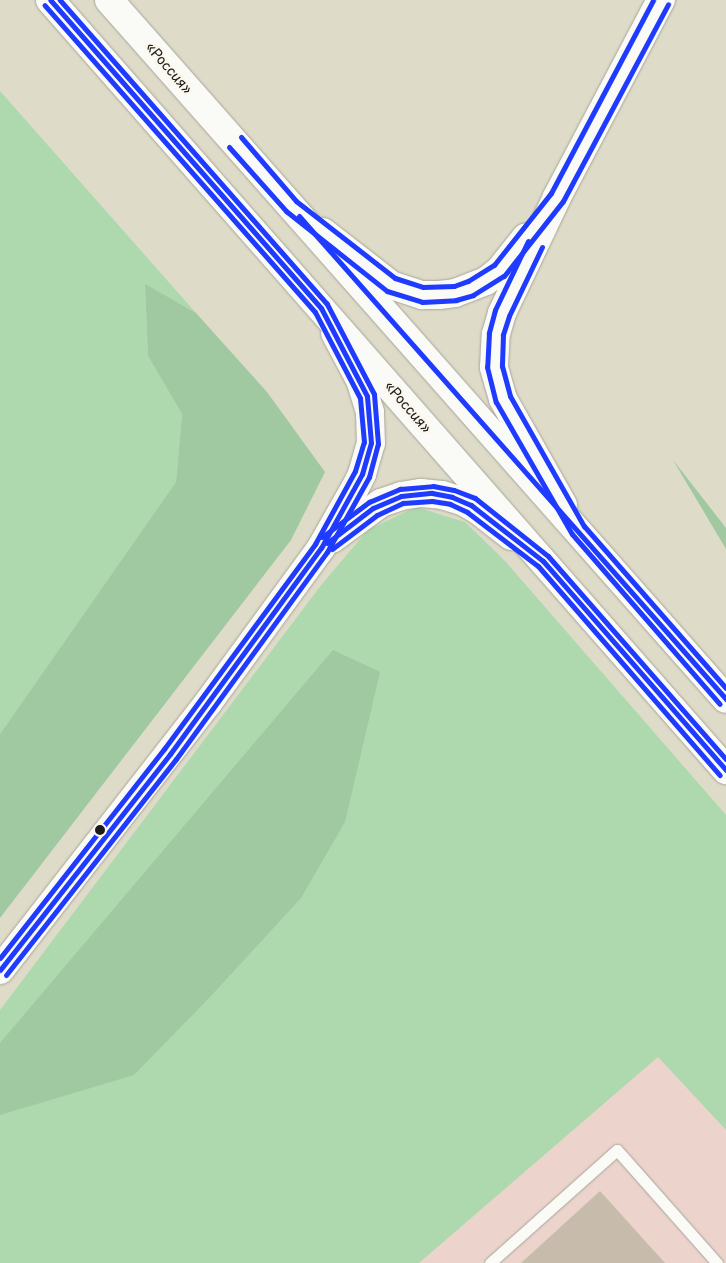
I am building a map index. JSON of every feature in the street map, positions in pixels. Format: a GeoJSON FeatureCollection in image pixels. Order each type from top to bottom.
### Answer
{"type":"FeatureCollection","features":[{"type":"Feature","properties":{"kind":"main road","name":"«Россия»"},"geometry":{"type":"LineString","coordinates":[[50,0],[726,770]]}},
{"type":"Feature","properties":{"kind":"main road","name":"«Россия»"},"geometry":{"type":"LineString","coordinates":[[109,0],[726,699]]}},
{"type":"Feature","properties":{"kind":"main road"},"geometry":{"type":"LineString","coordinates":[[578,530],[508,408],[499,388],[494,367],[494,345],[498,324],[557,197],[662,0]]}},
{"type":"Feature","properties":{"kind":"main road"},"geometry":{"type":"LineString","coordinates":[[291,206],[391,285],[422,295],[439,295],[471,288],[499,271],[557,197]]}},
{"type":"Feature","properties":{"kind":"main road"},"geometry":{"type":"LineString","coordinates":[[0,970],[170,754],[321,548],[362,474],[371,443],[372,428],[367,396],[321,308]]}},
{"type":"Feature","properties":{"kind":"main road"},"geometry":{"type":"LineString","coordinates":[[321,548],[381,503],[411,494],[432,493],[452,497],[471,505],[543,561]]}},
{"type":"Feature","properties":{"kind":"lane"},"geometry":{"type":"LineString","coordinates":[[490,1263],[618,1150],[717,1263]]}},
{"type":"Feature","properties":{"kind":"shaded area"},"geometry":{"type":"Polygon","coordinates":[[[658,1056],[726,1130],[726,1263],[419,1263],[658,1056]]]}},
{"type":"Feature","properties":{"kind":"green space"},"geometry":{"type":"Polygon","coordinates":[[[0,91],[196,313],[145,285],[148,356],[182,414],[176,482],[0,734],[0,91]]]}},
{"type":"Feature","properties":{"kind":"green space"},"geometry":{"type":"Polygon","coordinates":[[[145,284],[196,313],[267,392],[325,472],[291,540],[0,918],[0,734],[176,482],[182,414],[148,356],[145,284]]]}},
{"type":"Feature","properties":{"kind":"green space"},"geometry":{"type":"Polygon","coordinates":[[[673,460],[726,528],[726,549],[673,460]]]}},
{"type":"Feature","properties":{"kind":"green space"},"geometry":{"type":"Polygon","coordinates":[[[416,507],[465,522],[505,561],[726,815],[726,1130],[658,1057],[419,1263],[0,1263],[0,1010],[322,584],[368,530],[416,507]]]}},
{"type":"Feature","properties":{"kind":"green space"},"geometry":{"type":"Polygon","coordinates":[[[333,650],[380,672],[345,822],[301,898],[210,997],[134,1075],[0,1115],[0,1043],[333,650]]]}},
{"type":"Feature","properties":{"kind":"building"},"geometry":{"type":"Polygon","coordinates":[[[600,1191],[665,1263],[521,1263],[600,1191]]]}},
{"type":"Feature","properties":{"kind":"transit line"},"geometry":{"type":"LineString","coordinates":[[0,970],[170,754],[321,548],[362,474],[371,443],[367,396],[321,308],[50,0]]}},
{"type":"Feature","properties":{"kind":"transit line"},"geometry":{"type":"LineString","coordinates":[[6,975],[176,759],[327,552],[369,477],[378,444],[374,394],[327,304],[60,0]]}},
{"type":"Feature","properties":{"kind":"transit line"},"geometry":{"type":"LineString","coordinates":[[241,137],[296,201],[395,278],[423,287],[454,286],[468,281],[494,265],[551,193],[653,0]]}},
{"type":"Feature","properties":{"kind":"transit line"},"geometry":{"type":"LineString","coordinates":[[229,147],[286,211],[387,291],[422,302],[456,300],[473,295],[504,276],[563,201],[668,4]]}},
{"type":"Feature","properties":{"kind":"transit line"},"geometry":{"type":"LineString","coordinates":[[0,958],[164,749],[315,544],[355,471],[364,442],[360,398],[315,312],[44,5]]}},
{"type":"Feature","properties":{"kind":"transit line"},"geometry":{"type":"LineString","coordinates":[[299,216],[726,699]]}},
{"type":"Feature","properties":{"kind":"transit line"},"geometry":{"type":"LineString","coordinates":[[528,241],[495,310],[489,333],[487,367],[496,402],[572,534],[720,704]]}},
{"type":"Feature","properties":{"kind":"transit line"},"geometry":{"type":"LineString","coordinates":[[542,247],[509,316],[503,335],[502,366],[510,396],[584,526],[726,688]]}},
{"type":"Feature","properties":{"kind":"transit line"},"geometry":{"type":"LineString","coordinates":[[322,537],[369,502],[400,489],[433,486],[454,490],[475,498],[548,556],[726,759]]}},
{"type":"Feature","properties":{"kind":"transit line"},"geometry":{"type":"LineString","coordinates":[[327,543],[373,508],[401,496],[432,493],[452,497],[471,505],[543,561],[726,770]]}},
{"type":"Feature","properties":{"kind":"transit line"},"geometry":{"type":"LineString","coordinates":[[332,549],[377,515],[403,503],[432,501],[450,504],[467,512],[538,566],[720,775]]}}]}
